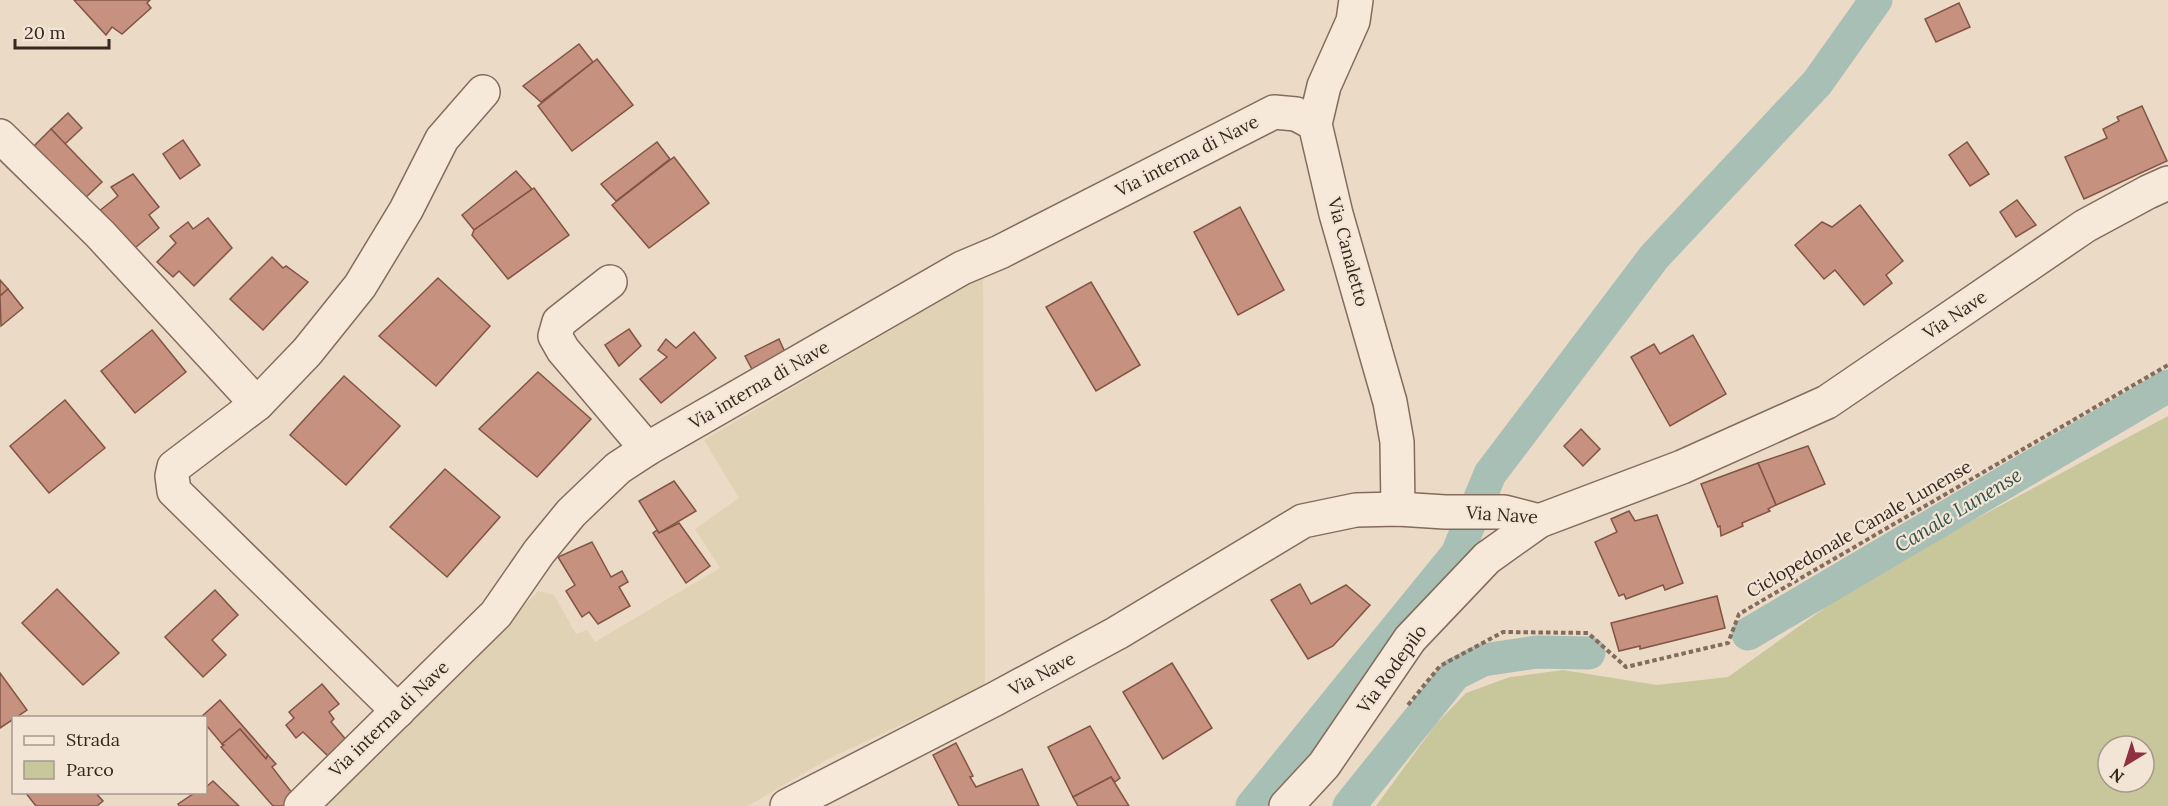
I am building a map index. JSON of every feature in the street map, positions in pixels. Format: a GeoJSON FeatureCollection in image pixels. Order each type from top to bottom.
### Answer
{"type":"FeatureCollection","features":[{"type":"Feature","properties":{"kind":"street","name":"Via Canaletto"},"geometry":{"type":"LineString","coordinates":[[1356,0],[1353,21],[1324,86],[1315,124],[1336,214],[1390,402],[1397,442],[1398,509]]}},
{"type":"Feature","properties":{"kind":"street"},"geometry":{"type":"LineString","coordinates":[[398,711],[174,491],[172,476],[174,466],[257,404],[307,352],[360,286],[406,210],[442,139],[483,92]]}},
{"type":"Feature","properties":{"kind":"street","name":"Via interna di Nave"},"geometry":{"type":"LineString","coordinates":[[301,806],[496,614],[539,552],[571,513],[618,468],[647,449],[962,268],[1000,252],[1274,112],[1296,114],[1315,124]]}},
{"type":"Feature","properties":{"kind":"street"},"geometry":{"type":"LineString","coordinates":[[0,136],[100,234],[257,404]]}},
{"type":"Feature","properties":{"kind":"street","name":"Via Nave"},"geometry":{"type":"LineString","coordinates":[[787,806],[995,699],[1117,633],[1303,521],[1356,510],[1398,509],[1504,512],[1539,521],[1682,466],[1827,402],[2085,226],[2168,183]]}},
{"type":"Feature","properties":{"kind":"street"},"geometry":{"type":"LineString","coordinates":[[610,282],[559,322],[555,336],[563,350],[647,449]]}},
{"type":"Feature","properties":{"kind":"street","name":"Via Rodepilo"},"geometry":{"type":"LineString","coordinates":[[1286,806],[1324,765],[1410,639],[1487,558],[1539,521]]}},
{"type":"Feature","properties":{"kind":"path","name":"Ciclopedonale Canale Lunense"},"geometry":{"type":"LineString","coordinates":[[1401,712],[1440,666],[1503,632],[1588,633],[1626,667],[1728,644],[1739,614],[2168,365]]}},
{"type":"Feature","properties":{"kind":"shaded area"},"geometry":{"type":"Polygon","coordinates":[[[983,276],[985,686],[828,759],[748,806],[322,806],[389,744],[538,591],[554,595],[576,634],[587,630],[595,642],[720,568],[695,529],[739,498],[704,440],[983,276]]]}},
{"type":"Feature","properties":{"kind":"green space"},"geometry":{"type":"Polygon","coordinates":[[[2168,416],[2168,806],[1376,806],[1436,724],[1466,693],[1510,677],[1563,670],[1657,685],[1728,677],[1871,575],[2168,416]]]}},
{"type":"Feature","properties":{"kind":"building"},"geometry":{"type":"Polygon","coordinates":[[[74,0],[150,0],[147,3],[151,8],[122,34],[112,27],[106,35],[74,0]]]}},
{"type":"Feature","properties":{"kind":"building"},"geometry":{"type":"Polygon","coordinates":[[[1959,3],[1970,27],[1936,42],[1925,19],[1959,3]]]}},
{"type":"Feature","properties":{"kind":"building"},"geometry":{"type":"Polygon","coordinates":[[[579,44],[593,62],[541,102],[523,86],[579,44]]]}},
{"type":"Feature","properties":{"kind":"building"},"geometry":{"type":"Polygon","coordinates":[[[597,59],[633,105],[572,151],[538,106],[597,59]]]}},
{"type":"Feature","properties":{"kind":"building"},"geometry":{"type":"Polygon","coordinates":[[[2142,106],[2167,161],[2084,199],[2065,157],[2107,138],[2103,129],[2119,121],[2117,117],[2142,106]]]}},
{"type":"Feature","properties":{"kind":"building"},"geometry":{"type":"Polygon","coordinates":[[[68,113],[82,128],[65,144],[51,129],[68,113]]]}},
{"type":"Feature","properties":{"kind":"building"},"geometry":{"type":"Polygon","coordinates":[[[51,129],[102,182],[84,199],[32,148],[51,129]]]}},
{"type":"Feature","properties":{"kind":"building"},"geometry":{"type":"Polygon","coordinates":[[[183,140],[200,165],[180,179],[163,154],[183,140]]]}},
{"type":"Feature","properties":{"kind":"building"},"geometry":{"type":"Polygon","coordinates":[[[657,142],[670,159],[616,201],[601,184],[657,142]]]}},
{"type":"Feature","properties":{"kind":"building"},"geometry":{"type":"Polygon","coordinates":[[[1967,142],[1989,174],[1970,186],[1949,155],[1967,142]]]}},
{"type":"Feature","properties":{"kind":"building"},"geometry":{"type":"Polygon","coordinates":[[[674,157],[709,203],[649,248],[612,205],[674,157]]]}},
{"type":"Feature","properties":{"kind":"building"},"geometry":{"type":"Polygon","coordinates":[[[516,171],[532,189],[474,230],[462,215],[516,171]]]}},
{"type":"Feature","properties":{"kind":"building"},"geometry":{"type":"Polygon","coordinates":[[[133,174],[159,207],[149,215],[159,228],[130,252],[98,212],[118,196],[111,187],[133,174]]]}},
{"type":"Feature","properties":{"kind":"building"},"geometry":{"type":"Polygon","coordinates":[[[534,188],[569,235],[508,279],[472,235],[474,230],[534,188]]]}},
{"type":"Feature","properties":{"kind":"building"},"geometry":{"type":"Polygon","coordinates":[[[2017,200],[2036,225],[2016,237],[2000,212],[2017,200]]]}},
{"type":"Feature","properties":{"kind":"building"},"geometry":{"type":"Polygon","coordinates":[[[1860,205],[1903,261],[1886,275],[1892,283],[1864,305],[1835,270],[1824,279],[1795,245],[1822,222],[1832,227],[1860,205]]]}},
{"type":"Feature","properties":{"kind":"building"},"geometry":{"type":"Polygon","coordinates":[[[1240,207],[1284,290],[1238,315],[1194,232],[1240,207]]]}},
{"type":"Feature","properties":{"kind":"building"},"geometry":{"type":"Polygon","coordinates":[[[208,218],[232,248],[194,286],[179,271],[173,277],[157,262],[176,243],[170,236],[188,222],[193,229],[208,218]]]}},
{"type":"Feature","properties":{"kind":"building"},"geometry":{"type":"Polygon","coordinates":[[[272,257],[283,268],[286,266],[308,282],[263,330],[230,299],[272,257]]]}},
{"type":"Feature","properties":{"kind":"building"},"geometry":{"type":"Polygon","coordinates":[[[438,278],[490,326],[436,386],[379,336],[438,278]]]}},
{"type":"Feature","properties":{"kind":"building"},"geometry":{"type":"Polygon","coordinates":[[[0,280],[8,289],[0,296],[0,280]]]}},
{"type":"Feature","properties":{"kind":"building"},"geometry":{"type":"Polygon","coordinates":[[[1091,282],[1140,365],[1096,391],[1046,307],[1091,282]]]}},
{"type":"Feature","properties":{"kind":"building"},"geometry":{"type":"Polygon","coordinates":[[[8,289],[23,308],[1,326],[0,296],[8,289]]]}},
{"type":"Feature","properties":{"kind":"building"},"geometry":{"type":"Polygon","coordinates":[[[629,329],[641,346],[619,366],[605,345],[629,329]]]}},
{"type":"Feature","properties":{"kind":"building"},"geometry":{"type":"Polygon","coordinates":[[[152,330],[186,372],[135,413],[101,371],[152,330]]]}},
{"type":"Feature","properties":{"kind":"building"},"geometry":{"type":"Polygon","coordinates":[[[694,332],[716,358],[661,403],[640,379],[667,357],[658,350],[666,339],[676,348],[694,332]]]}},
{"type":"Feature","properties":{"kind":"building"},"geometry":{"type":"Polygon","coordinates":[[[1693,335],[1726,394],[1670,426],[1631,357],[1654,344],[1660,354],[1693,335]]]}},
{"type":"Feature","properties":{"kind":"building"},"geometry":{"type":"Polygon","coordinates":[[[779,339],[788,359],[755,375],[745,356],[779,339]]]}},
{"type":"Feature","properties":{"kind":"building"},"geometry":{"type":"Polygon","coordinates":[[[538,372],[591,419],[537,477],[479,429],[538,372]]]}},
{"type":"Feature","properties":{"kind":"building"},"geometry":{"type":"Polygon","coordinates":[[[344,376],[400,426],[346,485],[290,435],[344,376]]]}},
{"type":"Feature","properties":{"kind":"building"},"geometry":{"type":"Polygon","coordinates":[[[65,400],[105,448],[49,493],[10,446],[65,400]]]}},
{"type":"Feature","properties":{"kind":"building"},"geometry":{"type":"Polygon","coordinates":[[[1581,429],[1600,449],[1583,466],[1564,446],[1581,429]]]}},
{"type":"Feature","properties":{"kind":"building"},"geometry":{"type":"Polygon","coordinates":[[[1808,446],[1825,484],[1776,505],[1758,463],[1808,446]]]}},
{"type":"Feature","properties":{"kind":"building"},"geometry":{"type":"Polygon","coordinates":[[[1758,463],[1776,505],[1768,509],[1770,511],[1742,523],[1743,526],[1721,536],[1720,526],[1718,527],[1701,484],[1758,463]]]}},
{"type":"Feature","properties":{"kind":"building"},"geometry":{"type":"Polygon","coordinates":[[[445,469],[500,517],[447,577],[390,527],[445,469]]]}},
{"type":"Feature","properties":{"kind":"building"},"geometry":{"type":"Polygon","coordinates":[[[674,481],[696,511],[659,533],[639,501],[674,481]]]}},
{"type":"Feature","properties":{"kind":"building"},"geometry":{"type":"Polygon","coordinates":[[[1629,511],[1635,521],[1657,515],[1683,583],[1665,590],[1663,585],[1626,599],[1624,594],[1619,596],[1595,542],[1617,532],[1611,519],[1629,511]]]}},
{"type":"Feature","properties":{"kind":"building"},"geometry":{"type":"Polygon","coordinates":[[[679,523],[710,566],[686,583],[653,533],[657,530],[659,533],[679,523]]]}},
{"type":"Feature","properties":{"kind":"building"},"geometry":{"type":"Polygon","coordinates":[[[592,542],[611,577],[622,571],[628,582],[619,587],[630,606],[598,624],[589,612],[582,617],[566,591],[575,585],[558,557],[592,542]]]}},
{"type":"Feature","properties":{"kind":"building"},"geometry":{"type":"Polygon","coordinates":[[[1300,584],[1311,604],[1346,585],[1370,605],[1333,646],[1308,659],[1271,600],[1300,584]]]}},
{"type":"Feature","properties":{"kind":"building"},"geometry":{"type":"Polygon","coordinates":[[[57,589],[119,653],[83,685],[22,623],[57,589]]]}},
{"type":"Feature","properties":{"kind":"building"},"geometry":{"type":"Polygon","coordinates":[[[215,590],[238,615],[212,640],[226,655],[203,677],[165,637],[215,590]]]}},
{"type":"Feature","properties":{"kind":"building"},"geometry":{"type":"Polygon","coordinates":[[[1717,596],[1725,628],[1640,649],[1640,646],[1619,651],[1611,623],[1717,596]]]}},
{"type":"Feature","properties":{"kind":"building"},"geometry":{"type":"Polygon","coordinates":[[[1172,663],[1212,728],[1163,759],[1123,692],[1172,663]]]}},
{"type":"Feature","properties":{"kind":"building"},"geometry":{"type":"Polygon","coordinates":[[[0,673],[27,710],[18,716],[12,716],[12,720],[0,728],[0,673]]]}},
{"type":"Feature","properties":{"kind":"building"},"geometry":{"type":"Polygon","coordinates":[[[322,684],[339,704],[329,712],[334,719],[331,722],[347,741],[328,756],[303,732],[296,738],[286,725],[294,718],[289,712],[322,684]]]}},
{"type":"Feature","properties":{"kind":"building"},"geometry":{"type":"Polygon","coordinates":[[[220,700],[268,755],[266,759],[240,729],[222,744],[207,726],[207,716],[202,716],[220,700]]]}},
{"type":"Feature","properties":{"kind":"building"},"geometry":{"type":"Polygon","coordinates":[[[1090,726],[1120,778],[1115,782],[1111,777],[1073,797],[1048,747],[1090,726]]]}},
{"type":"Feature","properties":{"kind":"building"},"geometry":{"type":"Polygon","coordinates":[[[240,729],[266,759],[268,755],[276,764],[272,767],[296,798],[285,806],[273,806],[221,747],[240,729]]]}},
{"type":"Feature","properties":{"kind":"building"},"geometry":{"type":"Polygon","coordinates":[[[956,743],[973,776],[970,777],[976,787],[1022,769],[1039,806],[959,806],[933,755],[956,743]]]}},
{"type":"Feature","properties":{"kind":"building"},"geometry":{"type":"Polygon","coordinates":[[[1111,777],[1129,806],[1078,806],[1073,797],[1111,777]]]}},
{"type":"Feature","properties":{"kind":"building"},"geometry":{"type":"Polygon","coordinates":[[[213,781],[239,806],[179,806],[178,804],[193,794],[207,794],[207,786],[213,781]]]}},
{"type":"Feature","properties":{"kind":"building"},"geometry":{"type":"Polygon","coordinates":[[[27,794],[97,794],[103,801],[97,806],[36,806],[27,794]]]}},
{"type":"Feature","properties":{"kind":"waterway"},"geometry":{"type":"LineString","coordinates":[[1252,806],[1457,554],[1490,474],[1654,257],[1817,83],[1876,0]]}},
{"type":"Feature","properties":{"kind":"waterway","name":"Canale Lunense"},"geometry":{"type":"LineString","coordinates":[[1748,634],[2168,386]]}},
{"type":"Feature","properties":{"kind":"waterway","name":"Canale Lunense"},"geometry":{"type":"LineString","coordinates":[[1349,806],[1455,674],[1483,660],[1537,652],[1589,653]]}}]}
